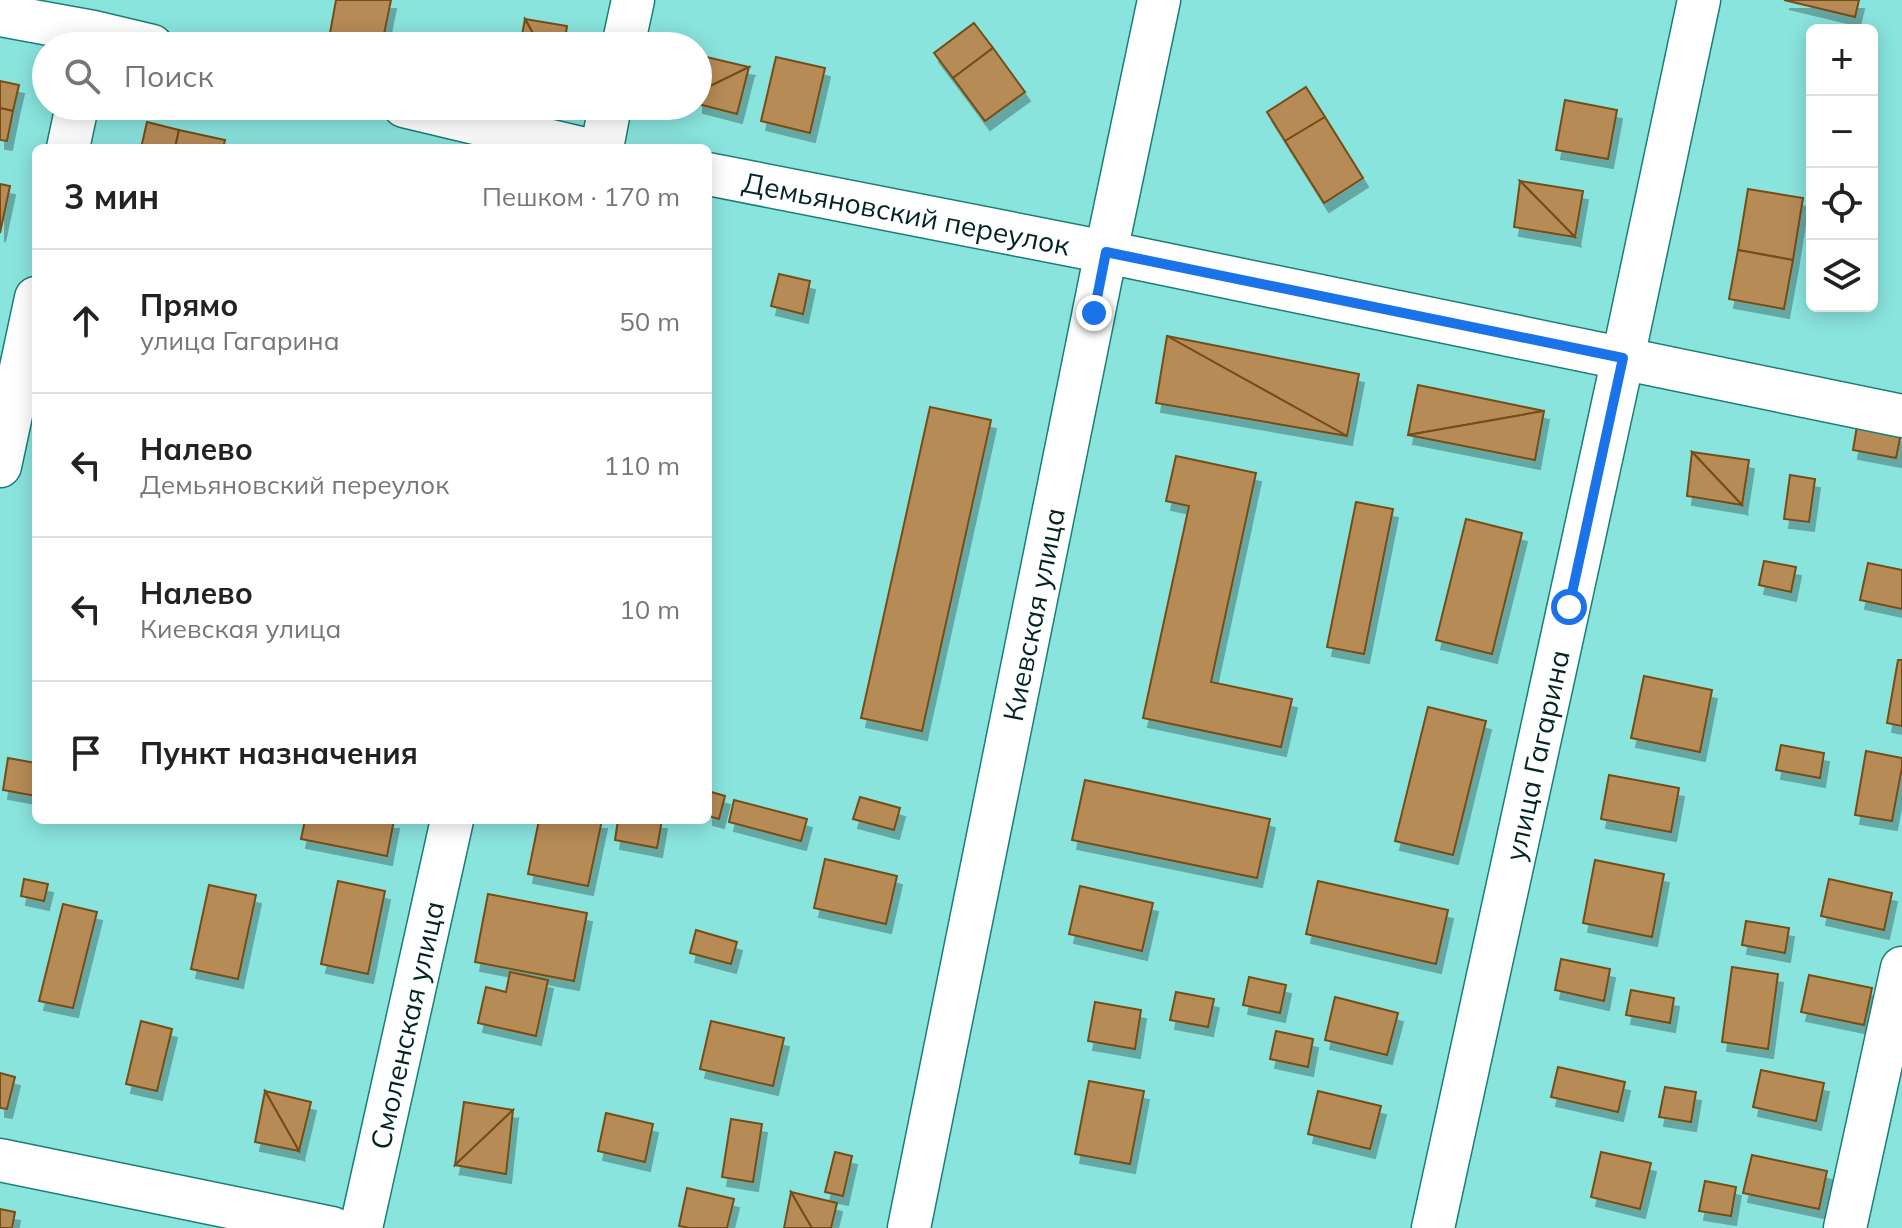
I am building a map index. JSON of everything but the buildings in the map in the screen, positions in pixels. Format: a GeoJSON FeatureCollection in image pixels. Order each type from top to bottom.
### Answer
{"type":"FeatureCollection","features":[{"type":"Feature","properties":{"kind":"street"},"geometry":{"type":"LineString","coordinates":[[626,32],[633,0]]}},
{"type":"Feature","properties":{"kind":"street","name":"Киевская улица"},"geometry":{"type":"LineString","coordinates":[[909,1228],[1159,0]]}},
{"type":"Feature","properties":{"kind":"street","name":"улица Гагарина"},"geometry":{"type":"LineString","coordinates":[[1433,1228],[1699,0]]}},
{"type":"Feature","properties":{"kind":"street"},"geometry":{"type":"LineString","coordinates":[[0,15],[94,26]]}},
{"type":"Feature","properties":{"kind":"street"},"geometry":{"type":"LineString","coordinates":[[69,144],[74,120]]}},
{"type":"Feature","properties":{"kind":"street"},"geometry":{"type":"LineString","coordinates":[[463,120],[563,144]]}},
{"type":"Feature","properties":{"kind":"street"},"geometry":{"type":"LineString","coordinates":[[603,144],[607,120]]}},
{"type":"Feature","properties":{"kind":"street","name":"Демьяновский переулок"},"geometry":{"type":"LineString","coordinates":[[712,175],[1106,252],[1902,416]]}},
{"type":"Feature","properties":{"kind":"street"},"geometry":{"type":"LineString","coordinates":[[0,466],[32,317]]}},
{"type":"Feature","properties":{"kind":"street","name":"Смоленская улица"},"geometry":{"type":"LineString","coordinates":[[361,1228],[451,824]]}},
{"type":"Feature","properties":{"kind":"street"},"geometry":{"type":"LineString","coordinates":[[1845,1228],[1902,968]]}},
{"type":"Feature","properties":{"kind":"street"},"geometry":{"type":"LineString","coordinates":[[0,1160],[332,1228]]}},
{"type":"Feature","properties":{"kind":"route"},"geometry":{"type":"LineString","coordinates":[[1094,313],[1106,252],[1623,358],[1569,607]]}}]}
